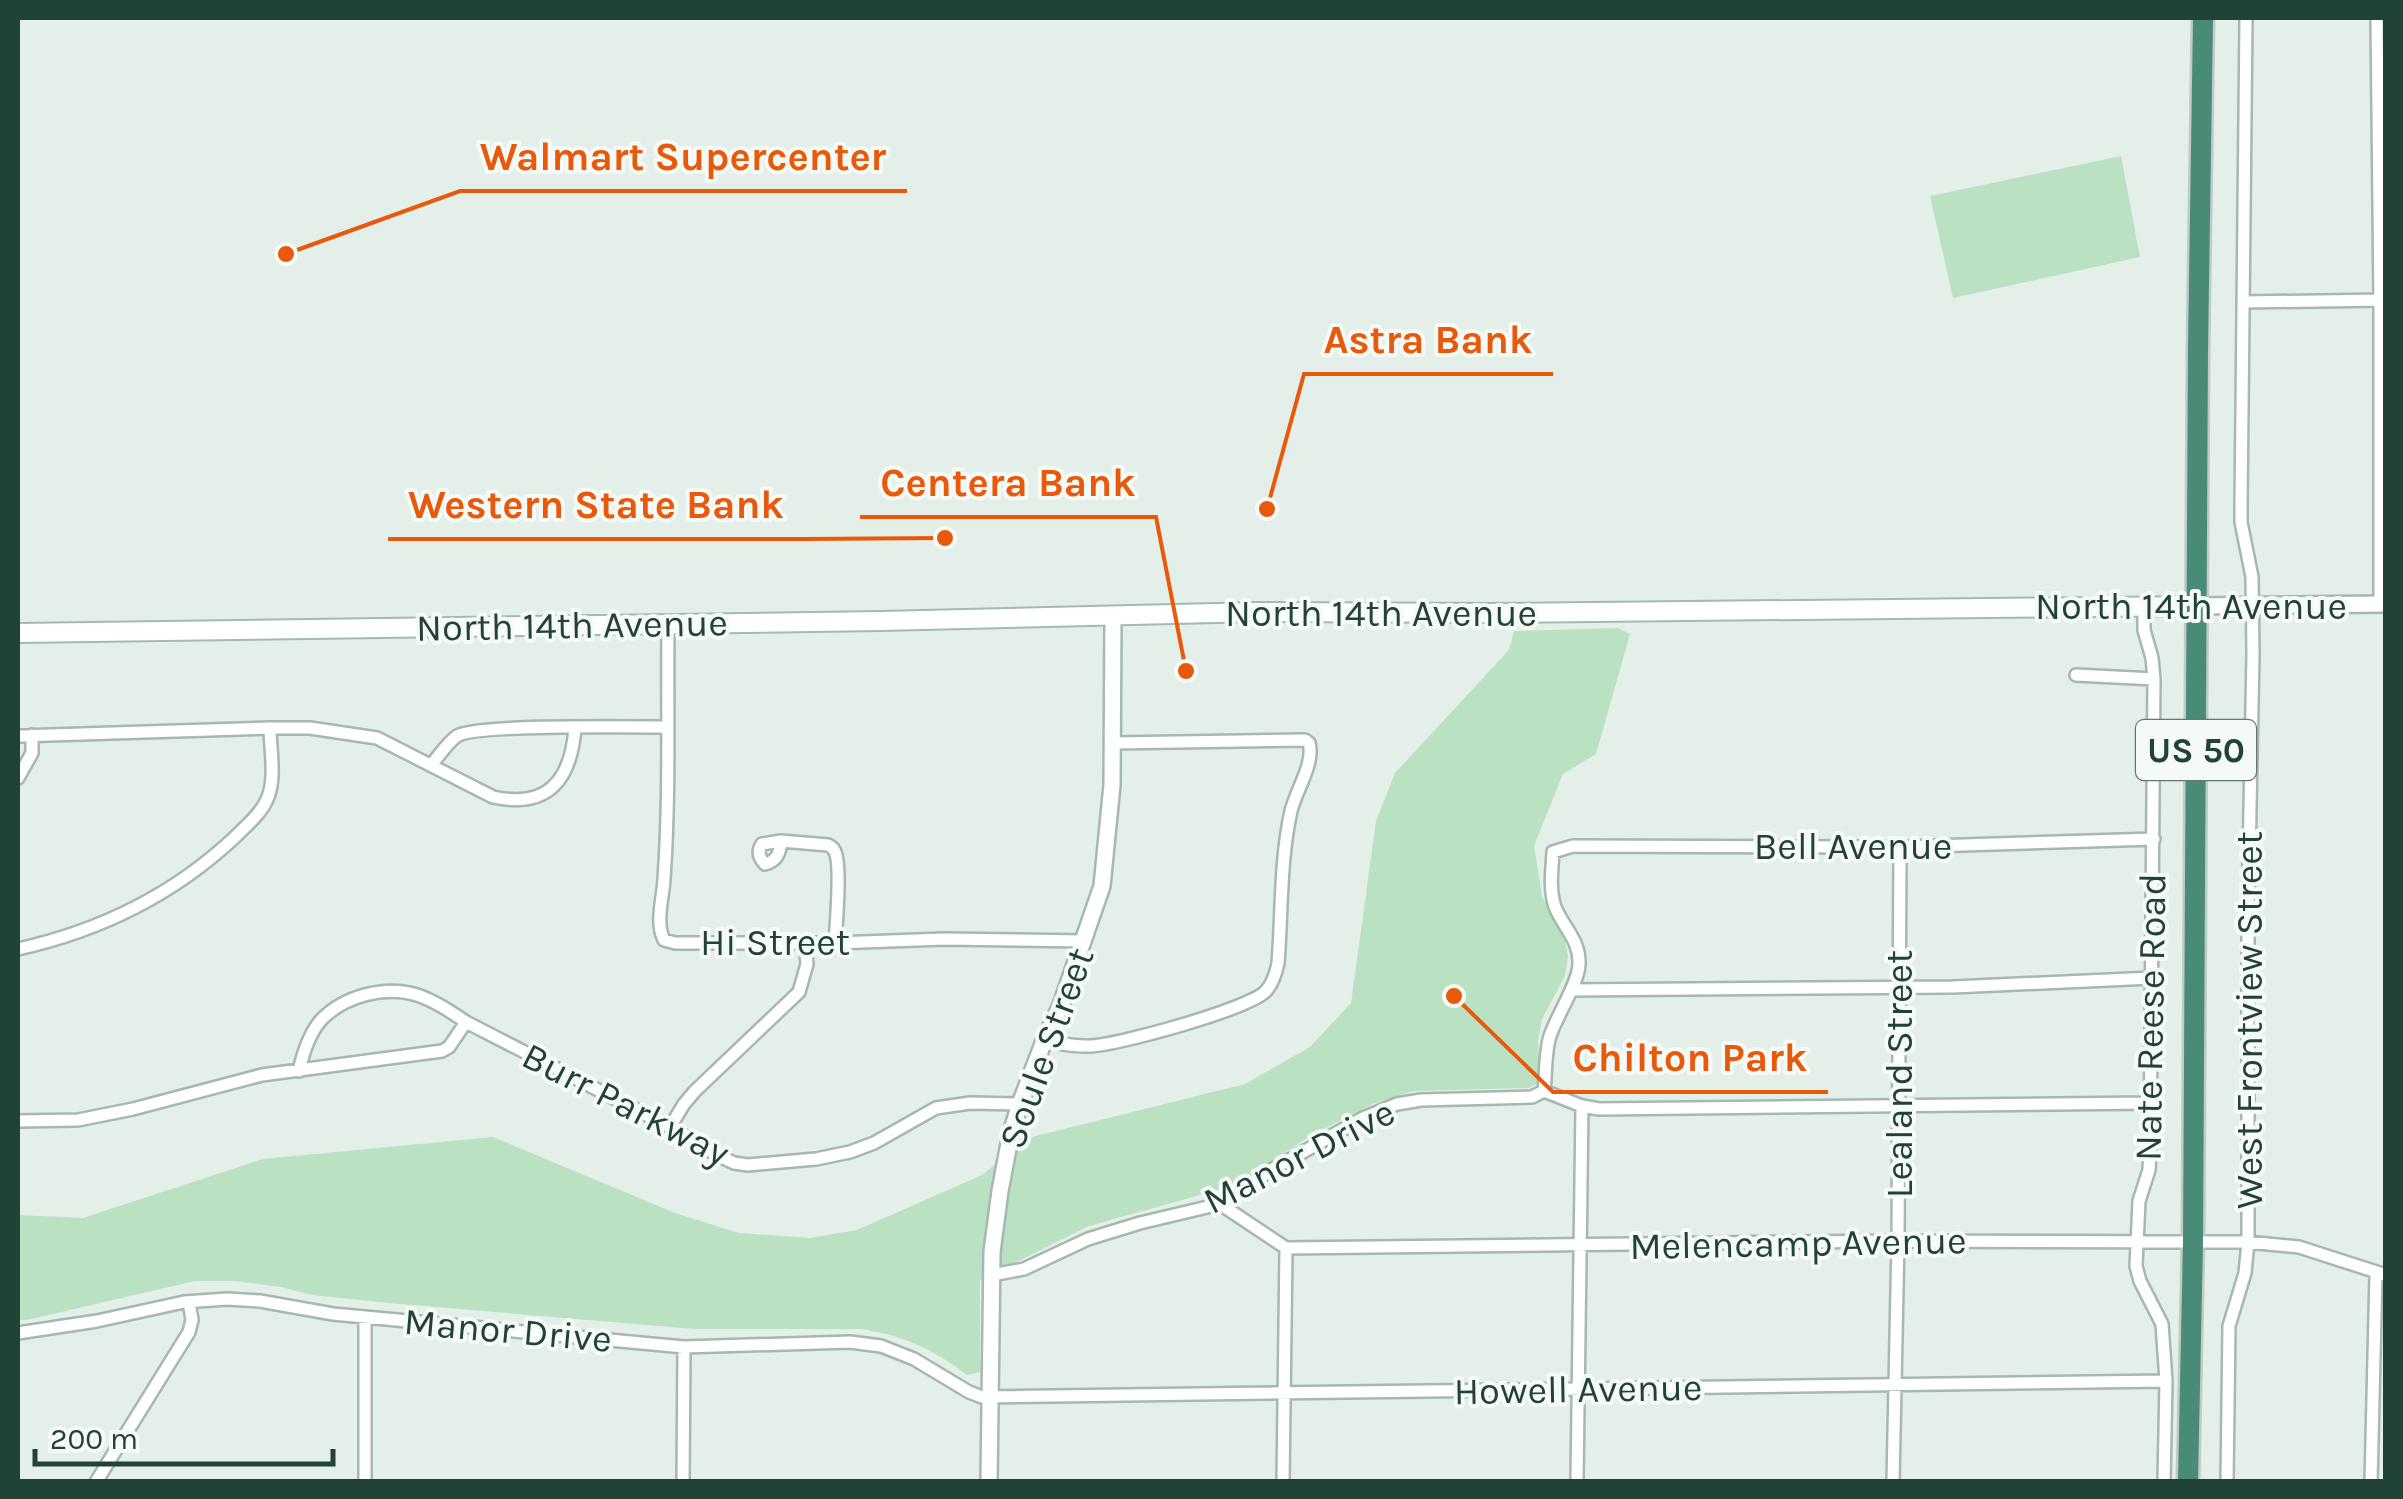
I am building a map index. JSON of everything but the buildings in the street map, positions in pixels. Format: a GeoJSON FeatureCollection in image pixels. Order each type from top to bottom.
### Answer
{"type":"FeatureCollection","features":[{"type":"Feature","properties":{"kind":"highway","name":"US 50"},"geometry":{"type":"LineString","coordinates":[[2188,1482],[2203,18]]}},
{"type":"Feature","properties":{"kind":"main road","name":"North 14th Avenue"},"geometry":{"type":"LineString","coordinates":[[18,633],[1258,612],[2197,606]]}},
{"type":"Feature","properties":{"kind":"street","name":"West Frontview Street"},"geometry":{"type":"LineString","coordinates":[[2227,1482],[2229,1326],[2246,1273],[2248,1242],[2252,577],[2241,522],[2246,18]]}},
{"type":"Feature","properties":{"kind":"street"},"geometry":{"type":"LineString","coordinates":[[2377,18],[2383,300],[2382,604]]}},
{"type":"Feature","properties":{"kind":"street"},"geometry":{"type":"LineString","coordinates":[[2244,302],[2383,300]]}},
{"type":"Feature","properties":{"kind":"street","name":"North 14th Avenue"},"geometry":{"type":"LineString","coordinates":[[2197,606],[2382,604]]}},
{"type":"Feature","properties":{"kind":"street","name":"Nate Reese Road"},"geometry":{"type":"LineString","coordinates":[[2144,607],[2144,630],[2154,680],[2150,1170],[2138,1201],[2136,1266],[2162,1324],[2166,1381],[2164,1482]]}},
{"type":"Feature","properties":{"kind":"street","name":"Soule Street"},"geometry":{"type":"LineString","coordinates":[[989,1482],[993,1238],[1011,1133],[1102,886],[1110,820],[1113,616]]}},
{"type":"Feature","properties":{"kind":"street","name":"Hi Street"},"geometry":{"type":"LineString","coordinates":[[668,624],[666,852],[659,921],[664,940],[1084,941]]}},
{"type":"Feature","properties":{"kind":"street"},"geometry":{"type":"LineString","coordinates":[[2076,675],[2154,680]]}},
{"type":"Feature","properties":{"kind":"street"},"geometry":{"type":"LineString","coordinates":[[430,765],[457,736],[466,732],[667,727]]}},
{"type":"Feature","properties":{"kind":"street"},"geometry":{"type":"LineString","coordinates":[[18,948],[113,920],[173,886],[221,850],[256,816],[268,797],[270,728]]}},
{"type":"Feature","properties":{"kind":"street"},"geometry":{"type":"LineString","coordinates":[[18,736],[310,728],[377,738],[493,796],[524,800],[541,795],[568,768],[575,728]]}},
{"type":"Feature","properties":{"kind":"street"},"geometry":{"type":"LineString","coordinates":[[18,778],[32,753],[32,736]]}},
{"type":"Feature","properties":{"kind":"street"},"geometry":{"type":"LineString","coordinates":[[1044,1041],[1091,1046],[1227,1010],[1265,992],[1274,980],[1278,963],[1286,846],[1310,746],[1305,740],[1113,742]]}},
{"type":"Feature","properties":{"kind":"street","name":"Bell Avenue"},"geometry":{"type":"LineString","coordinates":[[1570,990],[1580,966],[1577,944],[1555,908],[1551,887],[1553,852],[1573,846],[1900,847],[2154,839]]}},
{"type":"Feature","properties":{"kind":"street"},"geometry":{"type":"LineString","coordinates":[[781,841],[828,845],[834,849],[838,892],[836,942]]}},
{"type":"Feature","properties":{"kind":"street","name":"Lealand Street"},"geometry":{"type":"LineString","coordinates":[[1893,1482],[1900,847]]}},
{"type":"Feature","properties":{"kind":"street"},"geometry":{"type":"LineString","coordinates":[[670,1127],[695,1091],[799,992],[807,964],[806,943]]}},
{"type":"Feature","properties":{"kind":"street"},"geometry":{"type":"LineString","coordinates":[[2150,1103],[1600,1109],[1544,1091],[1547,1046],[1570,990],[1899,987],[2152,978]]}},
{"type":"Feature","properties":{"kind":"street","name":"Burr Parkway"},"geometry":{"type":"LineString","coordinates":[[299,1070],[302,1054],[321,1020],[342,1004],[363,995],[392,992],[416,995],[445,1008],[734,1163],[816,1159],[850,1152],[936,1108],[970,1103],[1020,1104]]}},
{"type":"Feature","properties":{"kind":"street"},"geometry":{"type":"LineString","coordinates":[[18,1121],[78,1120],[236,1081],[442,1051],[466,1022]]}},
{"type":"Feature","properties":{"kind":"street","name":"Manor Drive"},"geometry":{"type":"LineString","coordinates":[[992,1275],[1024,1269],[1088,1239],[1220,1204],[1288,1160],[1397,1104],[1532,1097],[1544,1091]]}},
{"type":"Feature","properties":{"kind":"street"},"geometry":{"type":"LineString","coordinates":[[1577,1482],[1582,1106]]}},
{"type":"Feature","properties":{"kind":"street"},"geometry":{"type":"LineString","coordinates":[[1220,1204],[1286,1248],[1284,1482]]}},
{"type":"Feature","properties":{"kind":"street","name":"Melencamp Avenue"},"geometry":{"type":"LineString","coordinates":[[1286,1248],[1898,1241],[2248,1242],[2298,1247],[2381,1274]]}},
{"type":"Feature","properties":{"kind":"street"},"geometry":{"type":"LineString","coordinates":[[2371,1482],[2379,1414],[2381,1274]]}},
{"type":"Feature","properties":{"kind":"street","name":"Manor Drive"},"geometry":{"type":"LineString","coordinates":[[18,1333],[189,1302],[260,1301],[333,1314],[684,1348],[850,1342],[881,1346],[914,1359],[969,1392],[990,1396]]}},
{"type":"Feature","properties":{"kind":"street"},"geometry":{"type":"LineString","coordinates":[[96,1482],[189,1332],[189,1302]]}},
{"type":"Feature","properties":{"kind":"street"},"geometry":{"type":"LineString","coordinates":[[364,1482],[365,1317]]}},
{"type":"Feature","properties":{"kind":"street"},"geometry":{"type":"LineString","coordinates":[[683,1482],[684,1348]]}},
{"type":"Feature","properties":{"kind":"street","name":"Howell Avenue"},"geometry":{"type":"LineString","coordinates":[[990,1396],[2166,1381]]}},
{"type":"Feature","properties":{"kind":"green space"},"geometry":{"type":"Polygon","coordinates":[[[2121,156],[2140,257],[1953,298],[1930,196],[2121,156]]]}},
{"type":"Feature","properties":{"kind":"green space"},"geometry":{"type":"Polygon","coordinates":[[[1618,628],[1630,634],[1596,754],[1563,774],[1534,846],[1542,896],[1565,939],[1568,957],[1565,976],[1542,1019],[1538,1083],[1529,1088],[1414,1091],[1375,1103],[1312,1135],[1232,1186],[1089,1226],[980,1280],[980,1372],[967,1375],[918,1345],[862,1329],[694,1329],[312,1295],[234,1281],[195,1281],[18,1320],[18,1215],[83,1218],[263,1159],[493,1137],[675,1213],[739,1233],[810,1238],[857,1230],[982,1175],[1028,1138],[1245,1084],[1310,1047],[1351,1003],[1376,821],[1395,773],[1509,650],[1514,631],[1618,628]]]}},
{"type":"Feature","properties":{"kind":"place","name":"Walmart Supercenter"},"geometry":{"type":"Point","coordinates":[286,254]}},
{"type":"Feature","properties":{"kind":"place","name":"Astra Bank"},"geometry":{"type":"Point","coordinates":[1267,509]}},
{"type":"Feature","properties":{"kind":"place","name":"Western State Bank"},"geometry":{"type":"Point","coordinates":[945,538]}},
{"type":"Feature","properties":{"kind":"place","name":"Centera Bank"},"geometry":{"type":"Point","coordinates":[1186,671]}},
{"type":"Feature","properties":{"kind":"place","name":"Chilton Park"},"geometry":{"type":"Point","coordinates":[1454,996]}}]}
